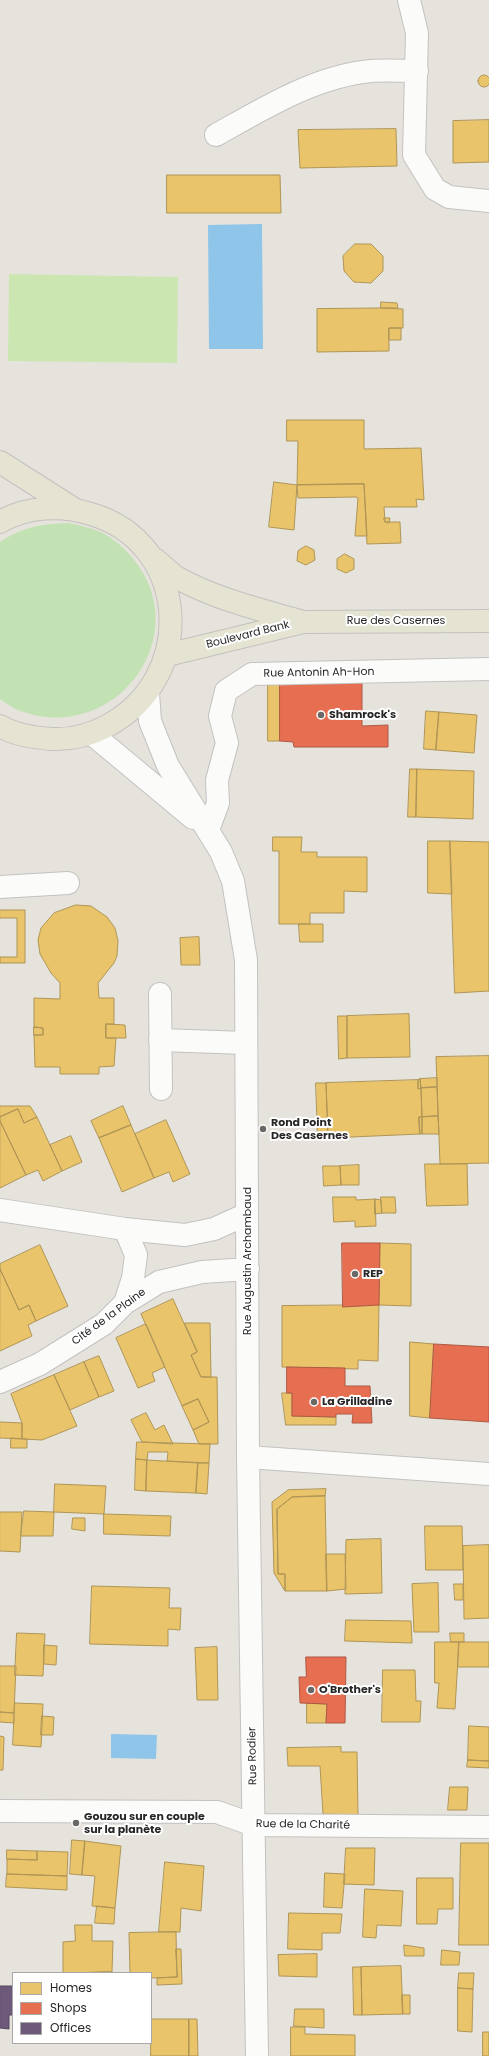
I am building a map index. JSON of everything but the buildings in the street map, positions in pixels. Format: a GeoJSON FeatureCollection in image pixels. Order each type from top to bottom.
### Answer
{"type":"FeatureCollection","features":[{"type":"Feature","properties":{"kind":"main road"},"geometry":{"type":"LineString","coordinates":[[0,462],[74,509]]}},
{"type":"Feature","properties":{"kind":"main road"},"geometry":{"type":"LineString","coordinates":[[0,522],[7,518],[40,508],[74,509],[103,517],[129,533],[149,555],[166,586],[172,620],[167,655],[159,675],[148,693],[123,718],[92,734],[64,740],[34,738],[0,726]]}},
{"type":"Feature","properties":{"kind":"main road","name":"Boulevard Bank"},"geometry":{"type":"LineString","coordinates":[[149,555],[176,576],[215,595],[234,603],[303,622]]}},
{"type":"Feature","properties":{"kind":"main road","name":"Rue des Casernes"},"geometry":{"type":"LineString","coordinates":[[303,622],[489,621]]}},
{"type":"Feature","properties":{"kind":"main road","name":"Boulevard Bank"},"geometry":{"type":"LineString","coordinates":[[167,655],[303,622]]}},
{"type":"Feature","properties":{"kind":"street"},"geometry":{"type":"LineString","coordinates":[[409,0],[417,33],[414,156],[435,189],[449,197],[489,201]]}},
{"type":"Feature","properties":{"kind":"street"},"geometry":{"type":"LineString","coordinates":[[216,134],[283,99],[335,78],[371,71],[417,71]]}},
{"type":"Feature","properties":{"kind":"street","name":"Rue Antonin Ah-Hon"},"geometry":{"type":"LineString","coordinates":[[208,830],[218,804],[217,780],[227,743],[220,716],[226,691],[252,674],[489,670]]}},
{"type":"Feature","properties":{"kind":"street","name":"Rue Augustin Archambaud"},"geometry":{"type":"LineString","coordinates":[[148,693],[150,721],[168,766],[221,852],[234,889],[246,960],[248,1457]]}},
{"type":"Feature","properties":{"kind":"street","name":"Rue Augustin Archambaud"},"geometry":{"type":"LineString","coordinates":[[92,734],[208,830]]}},
{"type":"Feature","properties":{"kind":"street"},"geometry":{"type":"LineString","coordinates":[[0,887],[68,883]]}},
{"type":"Feature","properties":{"kind":"street"},"geometry":{"type":"LineString","coordinates":[[160,994],[161,1089]]}},
{"type":"Feature","properties":{"kind":"street"},"geometry":{"type":"LineString","coordinates":[[160,1040],[246,1043]]}},
{"type":"Feature","properties":{"kind":"street"},"geometry":{"type":"LineString","coordinates":[[0,1210],[125,1229],[185,1236],[214,1229],[247,1214]]}},
{"type":"Feature","properties":{"kind":"street"},"geometry":{"type":"LineString","coordinates":[[125,1229],[136,1255],[133,1278],[125,1303]]}},
{"type":"Feature","properties":{"kind":"street","name":"Cité de la Plaine"},"geometry":{"type":"LineString","coordinates":[[0,1382],[40,1364],[104,1324],[125,1303],[159,1282],[202,1272],[248,1269]]}},
{"type":"Feature","properties":{"kind":"street"},"geometry":{"type":"LineString","coordinates":[[248,1457],[489,1474]]}},
{"type":"Feature","properties":{"kind":"street","name":"Rue Rodier"},"geometry":{"type":"LineString","coordinates":[[248,1457],[257,2056]]}},
{"type":"Feature","properties":{"kind":"street","name":"Rue de la Charité"},"geometry":{"type":"LineString","coordinates":[[0,1811],[217,1812],[254,1825],[489,1827]]}},
{"type":"Feature","properties":{"kind":"green space"},"geometry":{"type":"Polygon","coordinates":[[[9,274],[178,277],[177,363],[8,361],[9,274]]]}},
{"type":"Feature","properties":{"kind":"green space"},"geometry":{"type":"Polygon","coordinates":[[[69,523],[101,532],[130,555],[149,586],[156,617],[151,648],[137,676],[115,698],[86,713],[54,717],[18,710],[0,699],[0,542],[25,529],[50,524],[69,523]]]}},
{"type":"Feature","properties":{"kind":"water"},"geometry":{"type":"Polygon","coordinates":[[[262,224],[263,349],[209,349],[208,225],[262,224]]]}},
{"type":"Feature","properties":{"kind":"water"},"geometry":{"type":"Polygon","coordinates":[[[111,1734],[157,1735],[156,1759],[111,1758],[111,1734]]]}},
{"type":"Feature","properties":{"kind":"place","name":"Shamrock's"},"geometry":{"type":"Point","coordinates":[321,715]}},
{"type":"Feature","properties":{"kind":"place","name":"Rond Point Des Casernes"},"geometry":{"type":"Point","coordinates":[263,1129]}},
{"type":"Feature","properties":{"kind":"place","name":"REP"},"geometry":{"type":"Point","coordinates":[355,1274]}},
{"type":"Feature","properties":{"kind":"place","name":"La Grilladine"},"geometry":{"type":"Point","coordinates":[314,1402]}},
{"type":"Feature","properties":{"kind":"place","name":"O'Brother's"},"geometry":{"type":"Point","coordinates":[311,1690]}},
{"type":"Feature","properties":{"kind":"place","name":"Gouzou sur en couple sur la planète"},"geometry":{"type":"Point","coordinates":[76,1823]}}]}
